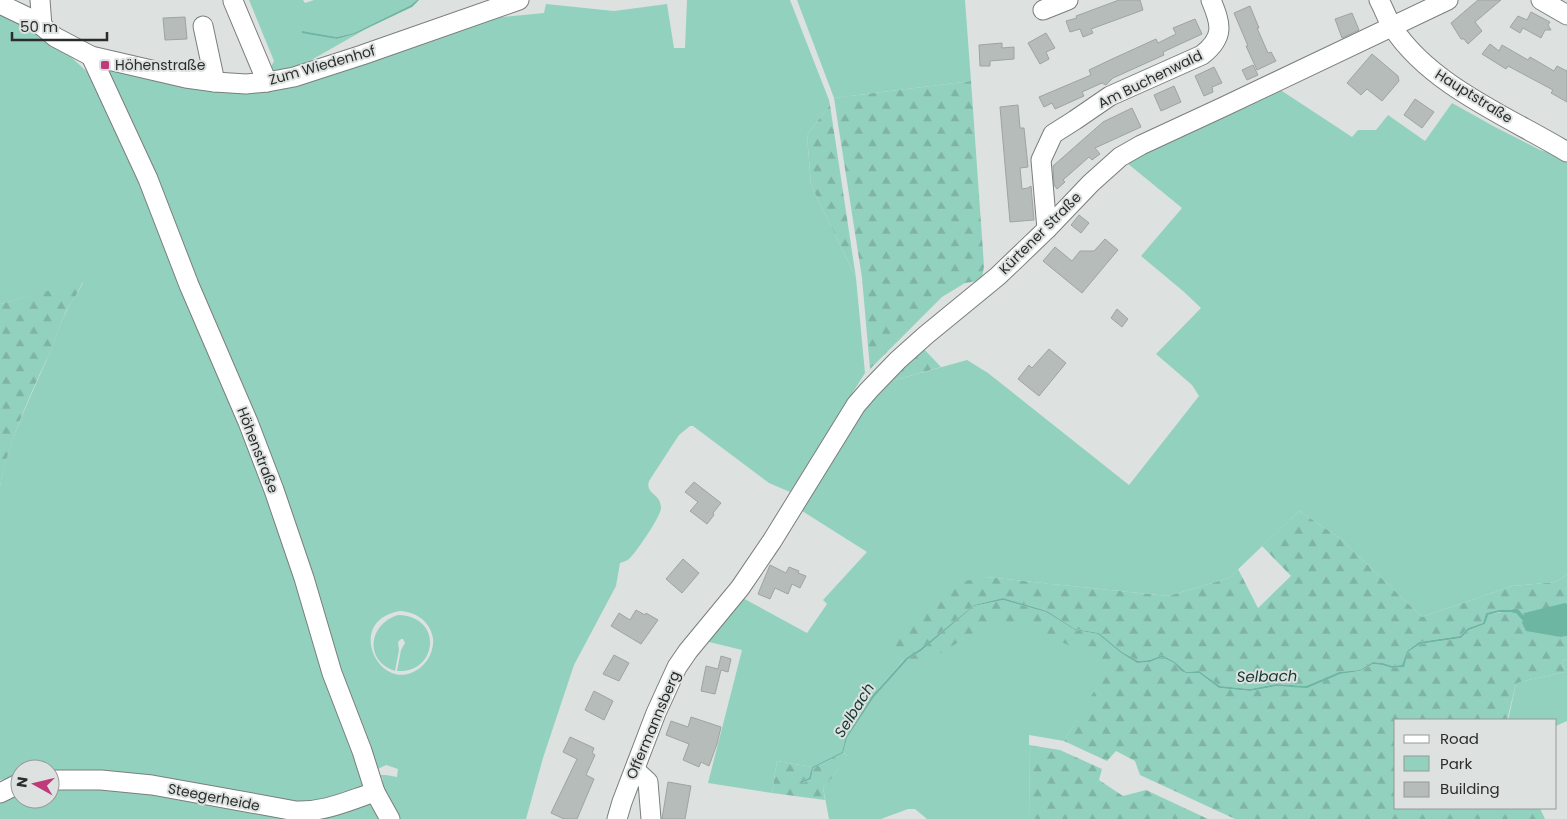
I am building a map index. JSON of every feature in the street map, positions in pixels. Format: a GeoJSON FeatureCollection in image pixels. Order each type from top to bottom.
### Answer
{"type":"FeatureCollection","features":[{"type":"Feature","properties":{"kind":"street"},"geometry":{"type":"LineString","coordinates":[[40,0],[42,26]]}},
{"type":"Feature","properties":{"kind":"street","name":"Zum Wiedenhof"},"geometry":{"type":"LineString","coordinates":[[91,56],[186,78],[246,84],[267,82],[294,76],[362,55],[519,0]]}},
{"type":"Feature","properties":{"kind":"street"},"geometry":{"type":"LineString","coordinates":[[1043,10],[1068,0]]}},
{"type":"Feature","properties":{"kind":"street","name":"Am Buchenwald"},"geometry":{"type":"LineString","coordinates":[[1047,229],[1041,160],[1053,134],[1110,96],[1202,55],[1212,47],[1219,28],[1211,0]]}},
{"type":"Feature","properties":{"kind":"street","name":"Hauptstraße"},"geometry":{"type":"LineString","coordinates":[[1379,0],[1392,28],[1419,59],[1448,83],[1567,152]]}},
{"type":"Feature","properties":{"kind":"street","name":"Kürtener Straße"},"geometry":{"type":"LineString","coordinates":[[772,541],[856,405],[869,390],[905,354],[998,276],[1047,229],[1090,183],[1120,156],[1448,0]]}},
{"type":"Feature","properties":{"kind":"street"},"geometry":{"type":"LineString","coordinates":[[1541,0],[1567,15]]}},
{"type":"Feature","properties":{"kind":"street"},"geometry":{"type":"LineString","coordinates":[[233,1],[267,82]]}},
{"type":"Feature","properties":{"kind":"street"},"geometry":{"type":"LineString","coordinates":[[0,4],[25,16],[42,26],[55,37],[91,56]]}},
{"type":"Feature","properties":{"kind":"street"},"geometry":{"type":"LineString","coordinates":[[203,26],[215,82]]}},
{"type":"Feature","properties":{"kind":"street","name":"Höhenstraße"},"geometry":{"type":"LineString","coordinates":[[91,56],[148,179],[248,422],[274,490],[310,597],[332,673],[362,751],[374,792],[390,819]]}},
{"type":"Feature","properties":{"kind":"street","name":"Offermannsberg"},"geometry":{"type":"LineString","coordinates":[[617,819],[656,713],[677,667],[688,651],[736,594],[772,541]]}},
{"type":"Feature","properties":{"kind":"street"},"geometry":{"type":"LineString","coordinates":[[635,770],[648,782],[651,819]]}},
{"type":"Feature","properties":{"kind":"street","name":"Steegerheide"},"geometry":{"type":"LineString","coordinates":[[60,780],[123,782],[152,785],[296,811],[327,809],[374,792]]}},
{"type":"Feature","properties":{"kind":"green space"},"geometry":{"type":"Polygon","coordinates":[[[249,0],[303,0],[305,3],[314,0],[417,0],[411,5],[354,33],[337,37],[302,31],[337,39],[355,34],[373,25],[306,63],[267,74],[274,61],[249,0]]]}},
{"type":"Feature","properties":{"kind":"green space"},"geometry":{"type":"Polygon","coordinates":[[[687,0],[790,0],[829,100],[830,105],[807,135],[811,185],[856,278],[865,373],[790,492],[769,483],[693,426],[690,426],[679,435],[649,481],[649,489],[659,499],[660,512],[633,554],[628,560],[620,563],[616,586],[574,665],[543,758],[526,819],[394,819],[381,782],[383,779],[378,775],[397,777],[398,769],[386,765],[374,771],[106,75],[110,71],[115,70],[235,92],[491,18],[544,13],[546,4],[614,11],[667,4],[674,48],[685,48],[687,0]],[[400,611],[382,618],[373,629],[371,642],[374,655],[382,667],[394,674],[407,674],[422,666],[429,657],[433,646],[433,638],[429,627],[421,618],[400,611]]]}},
{"type":"Feature","properties":{"kind":"green space"},"geometry":{"type":"Polygon","coordinates":[[[797,0],[965,0],[971,81],[834,98],[797,0]]]}},
{"type":"Feature","properties":{"kind":"green space"},"geometry":{"type":"Polygon","coordinates":[[[0,13],[71,57],[97,81],[243,420],[364,771],[364,790],[297,805],[60,775],[60,759],[10,759],[10,778],[0,780],[0,486],[9,450],[22,415],[64,316],[83,282],[0,304],[0,13]]]}},
{"type":"Feature","properties":{"kind":"green space"},"geometry":{"type":"Polygon","coordinates":[[[971,81],[984,266],[982,278],[978,281],[965,283],[942,297],[870,369],[862,278],[834,98],[971,81]]]}},
{"type":"Feature","properties":{"kind":"green space"},"geometry":{"type":"Polygon","coordinates":[[[1279,89],[1352,137],[1358,130],[1376,130],[1388,115],[1425,141],[1452,103],[1567,163],[1567,575],[1555,582],[1512,586],[1422,617],[1340,538],[1299,511],[1229,578],[1168,596],[986,577],[896,644],[902,662],[859,715],[846,739],[842,752],[812,767],[777,761],[772,793],[708,783],[742,650],[705,641],[741,597],[807,633],[827,604],[823,600],[867,552],[799,509],[868,403],[888,382],[967,360],[988,373],[1129,485],[1199,396],[1192,385],[1156,354],[1201,308],[1141,256],[1182,208],[1127,163],[1140,151],[1279,89]]]}},
{"type":"Feature","properties":{"kind":"green space"},"geometry":{"type":"Polygon","coordinates":[[[830,105],[856,278],[811,185],[807,135],[830,105]]]}},
{"type":"Feature","properties":{"kind":"green space"},"geometry":{"type":"Polygon","coordinates":[[[83,281],[66,311],[21,417],[9,451],[0,486],[0,304],[83,281]]]}},
{"type":"Feature","properties":{"kind":"green space"},"geometry":{"type":"Polygon","coordinates":[[[922,347],[941,367],[888,382],[922,347]]]}},
{"type":"Feature","properties":{"kind":"green space"},"geometry":{"type":"Polygon","coordinates":[[[1299,511],[1340,538],[1422,617],[1512,586],[1555,582],[1567,575],[1567,604],[1525,613],[1522,623],[1561,637],[1567,636],[1567,659],[1562,661],[1565,672],[1516,684],[1507,719],[1394,719],[1394,809],[1540,809],[1545,819],[1235,819],[1140,775],[1135,761],[1116,751],[1107,761],[1064,741],[1110,665],[1026,625],[983,627],[907,674],[903,664],[974,606],[1003,600],[1046,612],[1075,630],[1098,634],[1121,653],[1137,663],[1150,662],[1162,657],[1174,663],[1181,671],[1186,673],[1199,673],[1219,688],[1250,691],[1277,686],[1306,687],[1340,674],[1360,671],[1373,664],[1392,668],[1403,667],[1408,652],[1420,644],[1461,638],[1469,630],[1485,624],[1487,615],[1507,611],[1499,610],[1486,613],[1483,623],[1468,628],[1460,636],[1419,642],[1407,651],[1402,665],[1392,666],[1373,662],[1360,670],[1339,672],[1306,686],[1276,684],[1250,689],[1220,686],[1199,671],[1186,672],[1175,662],[1162,655],[1150,660],[1138,661],[1122,652],[1099,633],[1075,629],[1047,611],[1003,598],[974,605],[902,662],[895,644],[920,613],[954,583],[986,577],[1168,596],[1229,578],[1238,569],[1258,608],[1291,576],[1262,546],[1299,511]]]}},
{"type":"Feature","properties":{"kind":"green space"},"geometry":{"type":"Polygon","coordinates":[[[398,615],[413,618],[423,625],[429,634],[430,644],[427,655],[421,664],[411,669],[397,671],[401,650],[405,643],[401,639],[398,642],[399,650],[395,671],[385,666],[378,659],[374,651],[374,643],[376,634],[381,626],[398,615]]]}},
{"type":"Feature","properties":{"kind":"green space"},"geometry":{"type":"Polygon","coordinates":[[[1026,624],[1111,665],[1064,741],[1029,735],[1030,819],[927,819],[915,809],[908,809],[881,819],[829,819],[823,787],[835,774],[847,755],[843,753],[847,738],[874,697],[903,664],[908,673],[983,626],[1026,624]]]}},
{"type":"Feature","properties":{"kind":"green space"},"geometry":{"type":"Polygon","coordinates":[[[1567,659],[1567,721],[1557,726],[1557,719],[1508,719],[1516,684],[1565,672],[1562,661],[1567,659]]]}},
{"type":"Feature","properties":{"kind":"green space"},"geometry":{"type":"Polygon","coordinates":[[[1029,745],[1060,750],[1102,769],[1099,780],[1123,796],[1146,790],[1208,819],[1030,819],[1029,745]]]}},
{"type":"Feature","properties":{"kind":"green space"},"geometry":{"type":"Polygon","coordinates":[[[843,753],[847,755],[842,764],[823,787],[825,800],[772,793],[777,761],[812,767],[809,778],[802,781],[803,783],[811,779],[813,768],[843,753]]]}},
{"type":"Feature","properties":{"kind":"green space"},"geometry":{"type":"Polygon","coordinates":[[[83,784],[263,809],[367,800],[385,819],[0,819],[0,800],[10,794],[10,809],[60,809],[60,785],[83,784]]]}},
{"type":"Feature","properties":{"kind":"shaded area"},"geometry":{"type":"Polygon","coordinates":[[[419,0],[412,7],[355,34],[337,39],[302,33],[302,31],[337,37],[354,33],[411,5],[419,0]]]}},
{"type":"Feature","properties":{"kind":"shaded area"},"geometry":{"type":"Polygon","coordinates":[[[1003,598],[1047,611],[1075,629],[1099,633],[1122,652],[1138,661],[1150,660],[1162,655],[1175,662],[1186,672],[1199,671],[1220,686],[1250,689],[1276,684],[1306,686],[1339,672],[1360,670],[1373,662],[1392,666],[1402,665],[1407,651],[1419,642],[1460,636],[1468,628],[1483,623],[1486,613],[1499,610],[1518,610],[1517,612],[1499,612],[1488,615],[1485,624],[1469,630],[1461,638],[1420,644],[1408,652],[1404,667],[1392,668],[1373,664],[1360,671],[1340,674],[1307,688],[1277,686],[1250,691],[1219,688],[1199,673],[1186,673],[1181,671],[1174,663],[1162,657],[1150,662],[1137,663],[1121,653],[1098,634],[1075,630],[1046,612],[1003,600],[974,606],[921,651],[908,659],[874,697],[847,738],[843,753],[813,768],[811,779],[802,783],[802,781],[809,778],[812,767],[842,752],[846,737],[872,696],[906,658],[920,649],[974,605],[1003,598]]]}},
{"type":"Feature","properties":{"kind":"shaded area"},"geometry":{"type":"Polygon","coordinates":[[[1567,604],[1567,636],[1561,637],[1526,631],[1522,623],[1524,613],[1567,604]]]}},
{"type":"Feature","properties":{"kind":"building"},"geometry":{"type":"Polygon","coordinates":[[[1119,0],[1140,0],[1143,10],[1091,29],[1093,33],[1083,37],[1080,29],[1070,32],[1066,21],[1119,0]]]}},
{"type":"Feature","properties":{"kind":"building"},"geometry":{"type":"Polygon","coordinates":[[[1478,0],[1501,0],[1475,22],[1482,31],[1468,44],[1464,39],[1461,39],[1451,23],[1478,0]]]}},
{"type":"Feature","properties":{"kind":"building"},"geometry":{"type":"Polygon","coordinates":[[[1250,6],[1268,53],[1271,52],[1276,61],[1257,70],[1234,13],[1250,6]]]}},
{"type":"Feature","properties":{"kind":"building"},"geometry":{"type":"Polygon","coordinates":[[[1531,12],[1550,22],[1548,25],[1551,30],[1545,30],[1541,38],[1523,28],[1520,33],[1510,27],[1518,16],[1527,20],[1531,12]]]}},
{"type":"Feature","properties":{"kind":"building"},"geometry":{"type":"Polygon","coordinates":[[[1352,13],[1359,30],[1342,38],[1335,19],[1352,13]]]}},
{"type":"Feature","properties":{"kind":"building"},"geometry":{"type":"Polygon","coordinates":[[[185,17],[187,39],[165,40],[163,18],[185,17]]]}},
{"type":"Feature","properties":{"kind":"building"},"geometry":{"type":"Polygon","coordinates":[[[1195,19],[1202,34],[1163,52],[1164,55],[1113,78],[1106,85],[1102,83],[1082,92],[1084,96],[1055,109],[1052,103],[1044,107],[1039,97],[1091,75],[1089,70],[1156,39],[1158,43],[1176,34],[1173,28],[1195,19]]]}},
{"type":"Feature","properties":{"kind":"building"},"geometry":{"type":"Polygon","coordinates":[[[1046,33],[1055,48],[1046,52],[1049,59],[1040,64],[1028,43],[1046,33]]]}},
{"type":"Feature","properties":{"kind":"building"},"geometry":{"type":"Polygon","coordinates":[[[1002,43],[1002,48],[1014,47],[1014,59],[990,61],[990,66],[980,66],[979,45],[1002,43]]]}},
{"type":"Feature","properties":{"kind":"building"},"geometry":{"type":"Polygon","coordinates":[[[1490,44],[1499,51],[1502,45],[1528,60],[1530,57],[1554,71],[1557,66],[1567,71],[1567,102],[1551,93],[1553,90],[1508,66],[1506,69],[1482,54],[1490,44]]]}},
{"type":"Feature","properties":{"kind":"building"},"geometry":{"type":"Polygon","coordinates":[[[1372,54],[1398,76],[1399,81],[1382,101],[1367,89],[1361,95],[1347,83],[1372,54]]]}},
{"type":"Feature","properties":{"kind":"building"},"geometry":{"type":"Polygon","coordinates":[[[1253,65],[1258,75],[1247,80],[1242,70],[1253,65]]]}},
{"type":"Feature","properties":{"kind":"building"},"geometry":{"type":"Polygon","coordinates":[[[1214,67],[1222,83],[1212,87],[1213,92],[1204,96],[1195,76],[1214,67]]]}},
{"type":"Feature","properties":{"kind":"building"},"geometry":{"type":"Polygon","coordinates":[[[1174,86],[1181,102],[1161,111],[1154,95],[1174,86]]]}},
{"type":"Feature","properties":{"kind":"building"},"geometry":{"type":"Polygon","coordinates":[[[1415,99],[1434,112],[1422,128],[1404,115],[1415,99]]]}},
{"type":"Feature","properties":{"kind":"building"},"geometry":{"type":"Polygon","coordinates":[[[1018,105],[1020,128],[1024,128],[1028,167],[1020,168],[1022,189],[1031,186],[1034,220],[1010,222],[1000,107],[1018,105]]]}},
{"type":"Feature","properties":{"kind":"building"},"geometry":{"type":"Polygon","coordinates":[[[1132,108],[1141,127],[1095,148],[1100,154],[1092,160],[1089,157],[1063,180],[1065,182],[1057,189],[1054,185],[1053,166],[1103,122],[1132,108]]]}},
{"type":"Feature","properties":{"kind":"building"},"geometry":{"type":"Polygon","coordinates":[[[1079,215],[1089,223],[1081,233],[1071,225],[1079,215]]]}},
{"type":"Feature","properties":{"kind":"building"},"geometry":{"type":"Polygon","coordinates":[[[1105,239],[1118,250],[1082,293],[1043,261],[1055,247],[1072,261],[1080,251],[1094,251],[1105,239]]]}},
{"type":"Feature","properties":{"kind":"building"},"geometry":{"type":"Polygon","coordinates":[[[1117,309],[1128,319],[1122,327],[1111,318],[1117,309]]]}},
{"type":"Feature","properties":{"kind":"building"},"geometry":{"type":"Polygon","coordinates":[[[1049,349],[1066,363],[1039,396],[1018,379],[1029,365],[1032,368],[1049,349]]]}},
{"type":"Feature","properties":{"kind":"building"},"geometry":{"type":"Polygon","coordinates":[[[694,482],[721,503],[707,524],[690,511],[698,502],[685,492],[694,482]]]}},
{"type":"Feature","properties":{"kind":"building"},"geometry":{"type":"Polygon","coordinates":[[[683,559],[699,573],[682,593],[666,579],[683,559]]]}},
{"type":"Feature","properties":{"kind":"building"},"geometry":{"type":"Polygon","coordinates":[[[770,565],[786,573],[789,567],[806,576],[800,588],[792,584],[788,594],[775,588],[770,599],[758,594],[770,565]]]}},
{"type":"Feature","properties":{"kind":"building"},"geometry":{"type":"Polygon","coordinates":[[[636,610],[658,620],[641,644],[611,626],[619,613],[630,620],[636,610]]]}},
{"type":"Feature","properties":{"kind":"building"},"geometry":{"type":"Polygon","coordinates":[[[614,655],[629,663],[619,681],[603,674],[614,655]]]}},
{"type":"Feature","properties":{"kind":"building"},"geometry":{"type":"Polygon","coordinates":[[[721,656],[731,659],[728,672],[721,670],[715,694],[701,691],[706,666],[718,669],[721,656]]]}},
{"type":"Feature","properties":{"kind":"building"},"geometry":{"type":"Polygon","coordinates":[[[594,691],[613,701],[604,720],[585,710],[594,691]]]}},
{"type":"Feature","properties":{"kind":"building"},"geometry":{"type":"Polygon","coordinates":[[[691,717],[721,727],[709,766],[701,762],[699,767],[683,760],[689,744],[666,735],[671,721],[688,727],[691,717]]]}},
{"type":"Feature","properties":{"kind":"building"},"geometry":{"type":"Polygon","coordinates":[[[570,737],[594,748],[592,753],[595,755],[586,775],[594,779],[577,819],[564,819],[551,813],[577,759],[563,752],[570,737]]]}},
{"type":"Feature","properties":{"kind":"building"},"geometry":{"type":"Polygon","coordinates":[[[668,782],[691,786],[685,819],[662,819],[668,782]]]}},
{"type":"Feature","properties":{"kind":"waterway","name":"Selbach"},"geometry":{"type":"LineString","coordinates":[[1514,611],[1517,611],[1523,618],[1526,617]]}},
{"type":"Feature","properties":{"kind":"place","name":"Höhenstraße"},"geometry":{"type":"Point","coordinates":[105,65]}}]}
